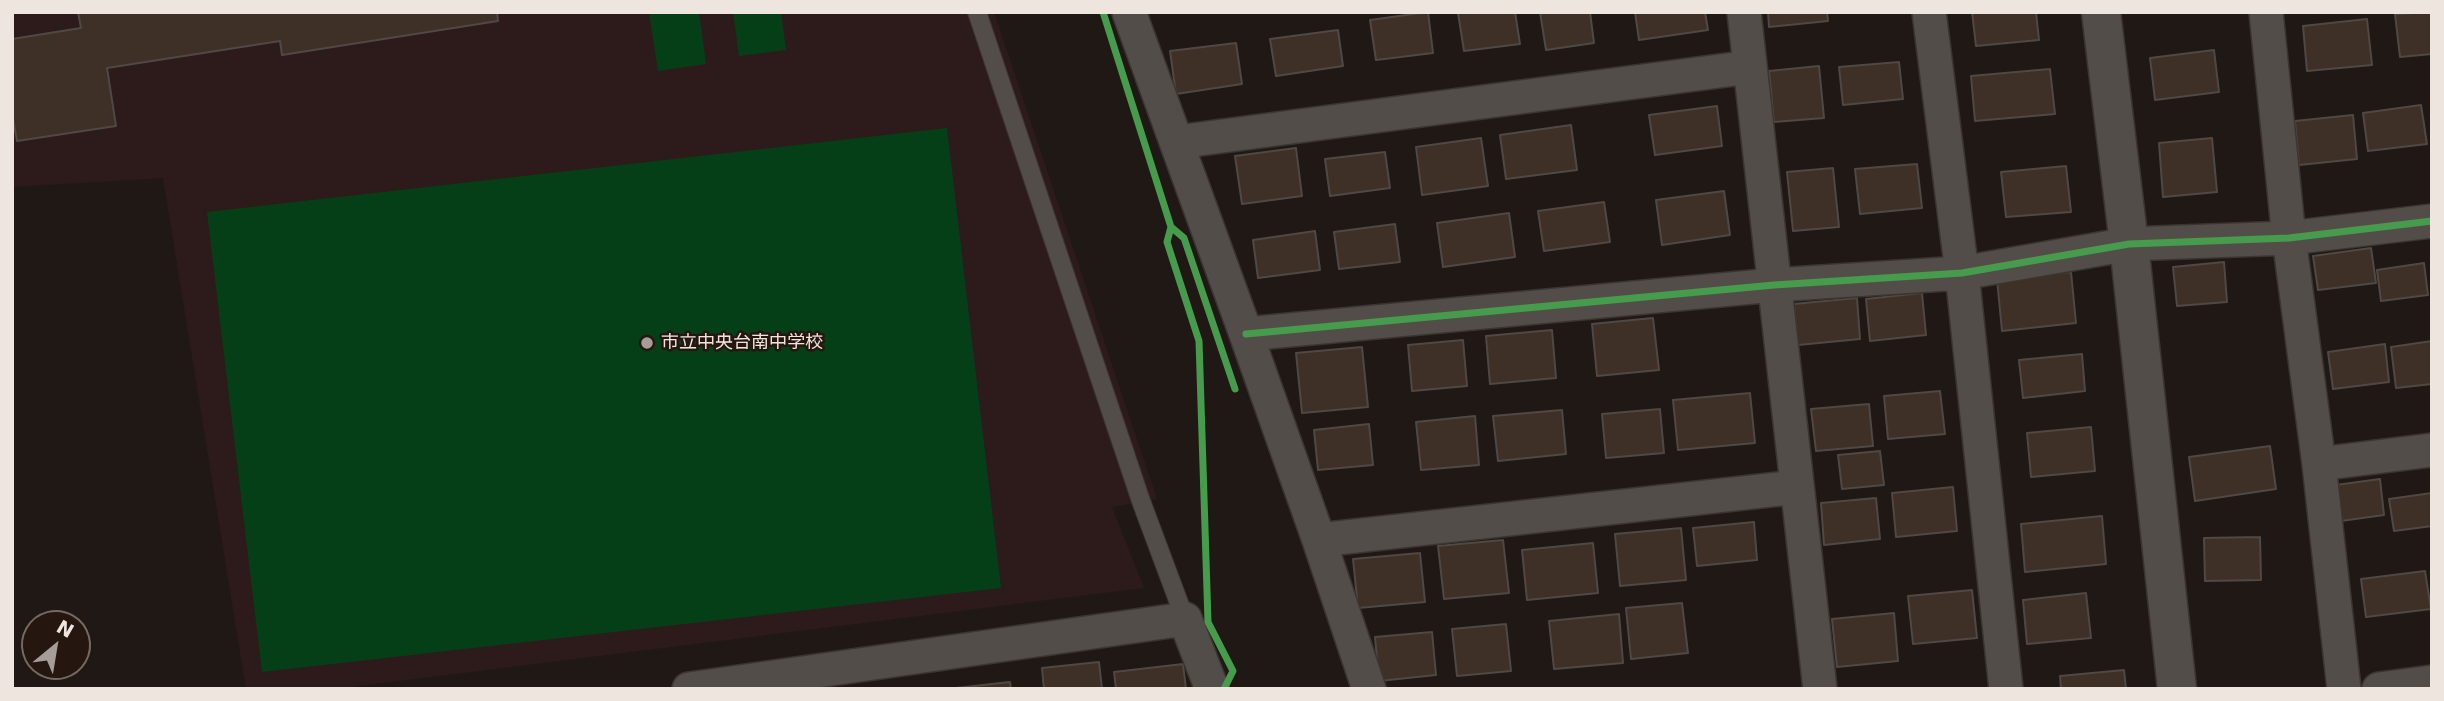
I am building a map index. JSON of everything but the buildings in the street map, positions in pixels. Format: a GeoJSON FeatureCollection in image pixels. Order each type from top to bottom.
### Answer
{"type":"FeatureCollection","features":[{"type":"Feature","properties":{"kind":"street"},"geometry":{"type":"LineString","coordinates":[[1129,12],[1247,334],[1369,689]]}},
{"type":"Feature","properties":{"kind":"street"},"geometry":{"type":"LineString","coordinates":[[1744,12],[1819,689]]}},
{"type":"Feature","properties":{"kind":"street"},"geometry":{"type":"LineString","coordinates":[[1929,12],[1962,273],[2006,689]]}},
{"type":"Feature","properties":{"kind":"street"},"geometry":{"type":"LineString","coordinates":[[2101,12],[2177,689]]}},
{"type":"Feature","properties":{"kind":"street"},"geometry":{"type":"LineString","coordinates":[[2266,12],[2289,238],[2319,464],[2344,689]]}},
{"type":"Feature","properties":{"kind":"street"},"geometry":{"type":"LineString","coordinates":[[1177,142],[1750,67]]}},
{"type":"Feature","properties":{"kind":"street"},"geometry":{"type":"LineString","coordinates":[[1247,334],[1774,285],[1962,273],[2129,244],[2289,238],[2432,221]]}},
{"type":"Feature","properties":{"kind":"street"},"geometry":{"type":"LineString","coordinates":[[2319,464],[2432,450]]}},
{"type":"Feature","properties":{"kind":"street"},"geometry":{"type":"LineString","coordinates":[[1319,540],[1797,486]]}},
{"type":"Feature","properties":{"kind":"street"},"geometry":{"type":"LineString","coordinates":[[689,689],[1185,619],[1212,689]]}},
{"type":"Feature","properties":{"kind":"street"},"geometry":{"type":"LineString","coordinates":[[2379,689],[2432,682]]}},
{"type":"Feature","properties":{"kind":"lane"},"geometry":{"type":"LineString","coordinates":[[977,12],[1141,502],[1185,619]]}},
{"type":"Feature","properties":{"kind":"shaded area","name":"市立中央台南中学校"},"geometry":{"type":"Polygon","coordinates":[[[12,12],[994,12],[1157,499],[1112,507],[1144,588],[335,689],[246,689],[163,178],[12,187],[12,12]]]}},
{"type":"Feature","properties":{"kind":"green space"},"geometry":{"type":"Polygon","coordinates":[[[649,12],[699,12],[706,64],[658,71],[649,12]]]}},
{"type":"Feature","properties":{"kind":"green space"},"geometry":{"type":"Polygon","coordinates":[[[733,12],[781,12],[786,50],[739,56],[733,12]]]}},
{"type":"Feature","properties":{"kind":"green space"},"geometry":{"type":"Polygon","coordinates":[[[947,128],[1001,588],[262,672],[207,212],[947,128]]]}},
{"type":"Feature","properties":{"kind":"cycle path"},"geometry":{"type":"LineString","coordinates":[[1103,12],[1171,227],[1184,238],[1235,389]]}},
{"type":"Feature","properties":{"kind":"cycle path"},"geometry":{"type":"LineString","coordinates":[[1246,334],[1774,285],[1962,273],[2129,244],[2289,238],[2432,221]]}},
{"type":"Feature","properties":{"kind":"cycle path"},"geometry":{"type":"LineString","coordinates":[[1171,227],[1167,242],[1199,341],[1208,622],[1233,671],[1224,689]]}},
{"type":"Feature","properties":{"kind":"place","name":"市立中央台南中学校"},"geometry":{"type":"Point","coordinates":[647,343]}}]}
